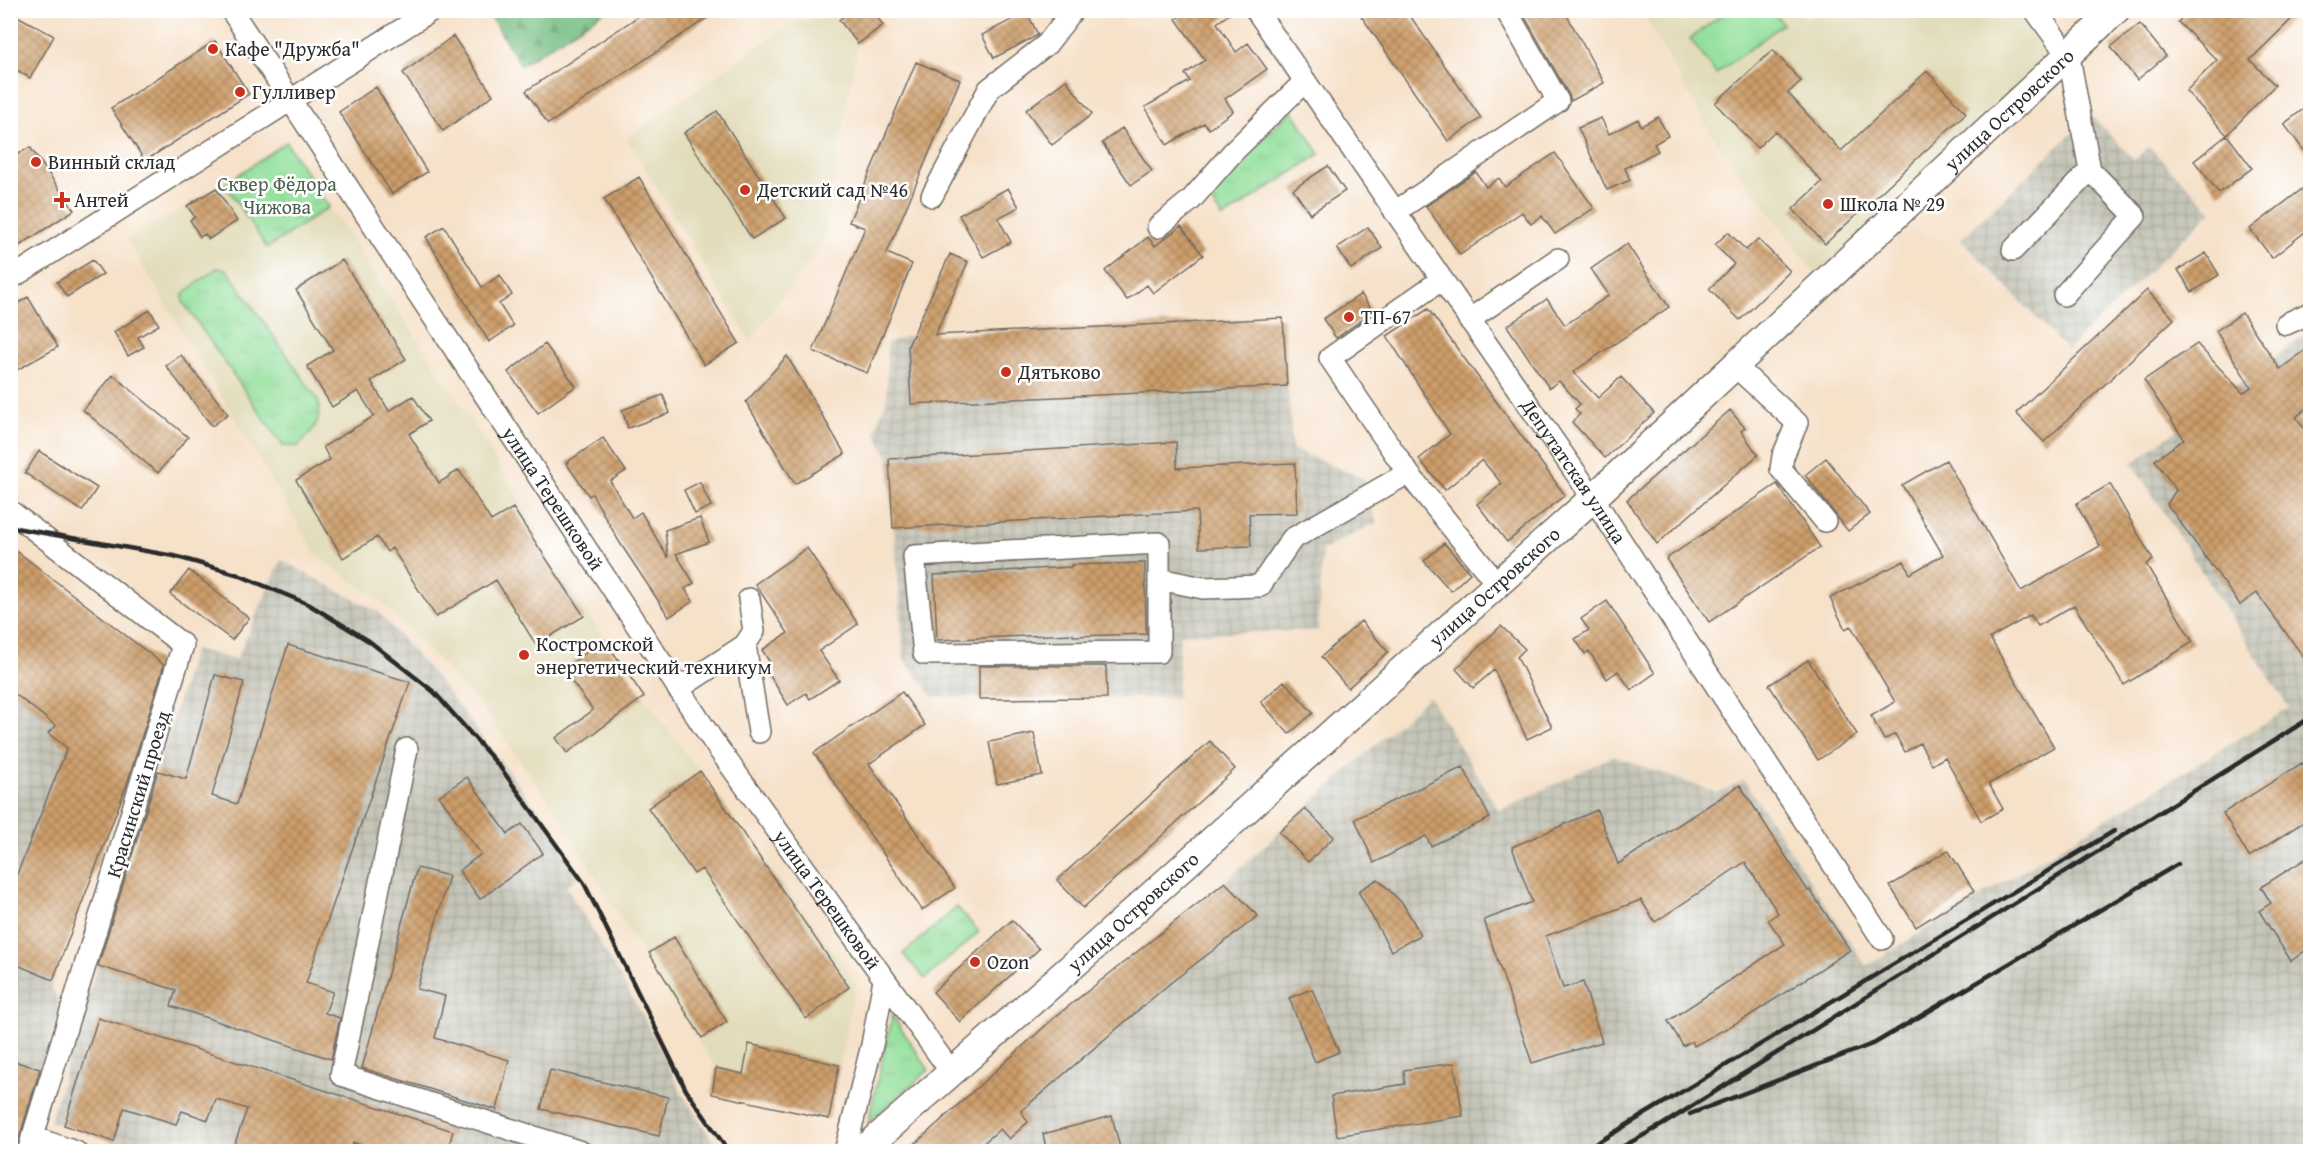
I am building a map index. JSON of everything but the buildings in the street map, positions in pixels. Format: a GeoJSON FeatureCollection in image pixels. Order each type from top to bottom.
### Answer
{"type":"FeatureCollection","features":[{"type":"Feature","properties":{"kind":"main road","name":"улица Островского"},"geometry":{"type":"LineString","coordinates":[[861,1152],[1593,498],[2069,57],[2116,10]]}},
{"type":"Feature","properties":{"kind":"street","name":"улица Терешковой"},"geometry":{"type":"LineString","coordinates":[[231,10],[715,744],[952,1073]]}},
{"type":"Feature","properties":{"kind":"street"},"geometry":{"type":"LineString","coordinates":[[10,279],[432,10]]}},
{"type":"Feature","properties":{"kind":"street"},"geometry":{"type":"LineString","coordinates":[[932,196],[989,89],[1047,44],[1073,10]]}},
{"type":"Feature","properties":{"kind":"street","name":"Депутатская улица"},"geometry":{"type":"LineString","coordinates":[[1256,10],[1440,280],[1593,498],[1882,939]]}},
{"type":"Feature","properties":{"kind":"street"},"geometry":{"type":"LineString","coordinates":[[1395,212],[1558,101],[1506,10]]}},
{"type":"Feature","properties":{"kind":"street"},"geometry":{"type":"LineString","coordinates":[[2035,10],[2069,57],[2090,170],[2135,216],[2064,295]]}},
{"type":"Feature","properties":{"kind":"street"},"geometry":{"type":"LineString","coordinates":[[1158,227],[1191,200],[1233,152],[1305,81]]}},
{"type":"Feature","properties":{"kind":"street"},"geometry":{"type":"LineString","coordinates":[[2013,250],[2090,170]]}},
{"type":"Feature","properties":{"kind":"street"},"geometry":{"type":"LineString","coordinates":[[1469,320],[1558,259]]}},
{"type":"Feature","properties":{"kind":"street"},"geometry":{"type":"LineString","coordinates":[[1440,280],[1330,358],[1408,473],[1497,584]]}},
{"type":"Feature","properties":{"kind":"street"},"geometry":{"type":"LineString","coordinates":[[2286,324],[2310,314]]}},
{"type":"Feature","properties":{"kind":"street"},"geometry":{"type":"LineString","coordinates":[[1735,366],[1797,423],[1783,456],[1781,469],[1825,522]]}},
{"type":"Feature","properties":{"kind":"street"},"geometry":{"type":"LineString","coordinates":[[1159,579],[1203,588],[1260,586],[1292,539],[1408,473]]}},
{"type":"Feature","properties":{"kind":"street","name":"Красинский проезд"},"geometry":{"type":"LineString","coordinates":[[10,511],[183,645],[30,1144]]}},
{"type":"Feature","properties":{"kind":"street"},"geometry":{"type":"LineString","coordinates":[[1159,543],[1159,579],[1159,652],[924,654],[914,556],[1159,543]]}},
{"type":"Feature","properties":{"kind":"street"},"geometry":{"type":"LineString","coordinates":[[678,689],[745,645],[754,631],[749,599]]}},
{"type":"Feature","properties":{"kind":"street"},"geometry":{"type":"LineString","coordinates":[[745,645],[759,732]]}},
{"type":"Feature","properties":{"kind":"street"},"geometry":{"type":"LineString","coordinates":[[408,749],[341,1075],[581,1152]]}},
{"type":"Feature","properties":{"kind":"street","name":"улица Терешковой"},"geometry":{"type":"LineString","coordinates":[[845,1152],[872,1045],[884,980]]}},
{"type":"Feature","properties":{"kind":"street"},"geometry":{"type":"LineString","coordinates":[[30,1144],[76,1152]]}},
{"type":"Feature","properties":{"kind":"shaded area","name":"Школа № 29"},"geometry":{"type":"Polygon","coordinates":[[[1821,10],[2018,11],[2050,54],[1816,275],[1710,132],[1642,11],[1799,11],[1807,21],[1821,10]]]}},
{"type":"Feature","properties":{"kind":"shaded area","name":"Детский сад №46"},"geometry":{"type":"Polygon","coordinates":[[[834,16],[857,45],[824,240],[750,341],[627,139],[788,25],[834,16]]]}},
{"type":"Feature","properties":{"kind":"shaded area"},"geometry":{"type":"Polygon","coordinates":[[[2091,115],[2134,160],[2149,147],[2212,211],[2067,350],[1961,239],[2091,115]]]}},
{"type":"Feature","properties":{"kind":"shaded area","name":"Костромской энергетический техникум"},"geometry":{"type":"Polygon","coordinates":[[[225,184],[267,248],[329,207],[338,218],[474,425],[604,639],[644,697],[856,982],[829,1119],[712,1094],[716,1068],[645,958],[554,807],[478,703],[386,605],[317,556],[127,240],[225,184]]]}},
{"type":"Feature","properties":{"kind":"shaded area"},"geometry":{"type":"Polygon","coordinates":[[[1283,318],[1292,449],[1364,479],[1376,523],[1322,550],[1318,630],[1180,634],[1177,698],[933,697],[904,659],[889,459],[875,432],[887,398],[887,343],[907,336],[1283,318]]]}},
{"type":"Feature","properties":{"kind":"shaded area"},"geometry":{"type":"Polygon","coordinates":[[[2310,331],[2310,1151],[906,1152],[1055,1017],[1225,882],[1429,696],[1499,811],[1613,756],[1718,793],[1744,780],[1866,966],[2289,708],[2132,463],[2310,331]]]}},
{"type":"Feature","properties":{"kind":"shaded area"},"geometry":{"type":"Polygon","coordinates":[[[10,546],[170,670],[53,980],[51,987],[62,1008],[20,1134],[10,1131],[10,546]]]}},
{"type":"Feature","properties":{"kind":"shaded area"},"geometry":{"type":"Polygon","coordinates":[[[281,560],[378,612],[436,677],[540,813],[581,875],[566,886],[646,1021],[682,1094],[720,1152],[142,1152],[50,1121],[194,649],[236,660],[281,560]]]}},
{"type":"Feature","properties":{"kind":"green space"},"geometry":{"type":"Polygon","coordinates":[[[495,10],[605,11],[521,65],[489,14],[495,10]]]}},
{"type":"Feature","properties":{"kind":"green space"},"geometry":{"type":"Polygon","coordinates":[[[1728,10],[1773,11],[1783,24],[1716,74],[1690,39],[1728,10]]]}},
{"type":"Feature","properties":{"kind":"green space"},"geometry":{"type":"Polygon","coordinates":[[[1292,110],[1320,154],[1223,218],[1207,196],[1292,110]]]}},
{"type":"Feature","properties":{"kind":"green space","name":"Сквер Фёдора Чижова"},"geometry":{"type":"Polygon","coordinates":[[[286,142],[329,207],[267,248],[225,184],[286,142]]]}},
{"type":"Feature","properties":{"kind":"green space"},"geometry":{"type":"Polygon","coordinates":[[[217,268],[227,270],[318,400],[318,420],[312,431],[298,446],[283,446],[183,302],[183,294],[217,268]]]}},
{"type":"Feature","properties":{"kind":"green space"},"geometry":{"type":"Polygon","coordinates":[[[957,907],[979,932],[925,979],[903,954],[957,907]]]}},
{"type":"Feature","properties":{"kind":"green space"},"geometry":{"type":"Polygon","coordinates":[[[892,1015],[929,1070],[868,1122],[892,1018],[892,1015]]]}},
{"type":"Feature","properties":{"kind":"railway"},"geometry":{"type":"LineString","coordinates":[[10,527],[174,556],[236,574],[308,604],[369,641],[434,692],[500,767],[584,883],[686,1090],[729,1152]]}},
{"type":"Feature","properties":{"kind":"railway"},"geometry":{"type":"LineString","coordinates":[[1613,1152],[1662,1125],[2310,718]]}},
{"type":"Feature","properties":{"kind":"railway"},"geometry":{"type":"LineString","coordinates":[[1582,1152],[2114,831]]}},
{"type":"Feature","properties":{"kind":"railway"},"geometry":{"type":"LineString","coordinates":[[1690,1114],[1875,1043],[2178,864]]}},
{"type":"Feature","properties":{"kind":"place","name":"Кафе \"Дружба\""},"geometry":{"type":"Point","coordinates":[213,49]}},
{"type":"Feature","properties":{"kind":"place","name":"Гулливер"},"geometry":{"type":"Point","coordinates":[240,92]}},
{"type":"Feature","properties":{"kind":"place","name":"Винный склад"},"geometry":{"type":"Point","coordinates":[36,162]}},
{"type":"Feature","properties":{"kind":"place","name":"Детский сад №46"},"geometry":{"type":"Point","coordinates":[745,190]}},
{"type":"Feature","properties":{"kind":"place","name":"Антей"},"geometry":{"type":"Point","coordinates":[62,200]}},
{"type":"Feature","properties":{"kind":"place","name":"Школа № 29"},"geometry":{"type":"Point","coordinates":[1828,204]}},
{"type":"Feature","properties":{"kind":"place","name":"ТП-67"},"geometry":{"type":"Point","coordinates":[1349,317]}},
{"type":"Feature","properties":{"kind":"place","name":"Дятьково"},"geometry":{"type":"Point","coordinates":[1006,372]}},
{"type":"Feature","properties":{"kind":"place","name":"Костромской энергетический техникум"},"geometry":{"type":"Point","coordinates":[524,655]}},
{"type":"Feature","properties":{"kind":"place","name":"Ozon"},"geometry":{"type":"Point","coordinates":[975,962]}}]}
